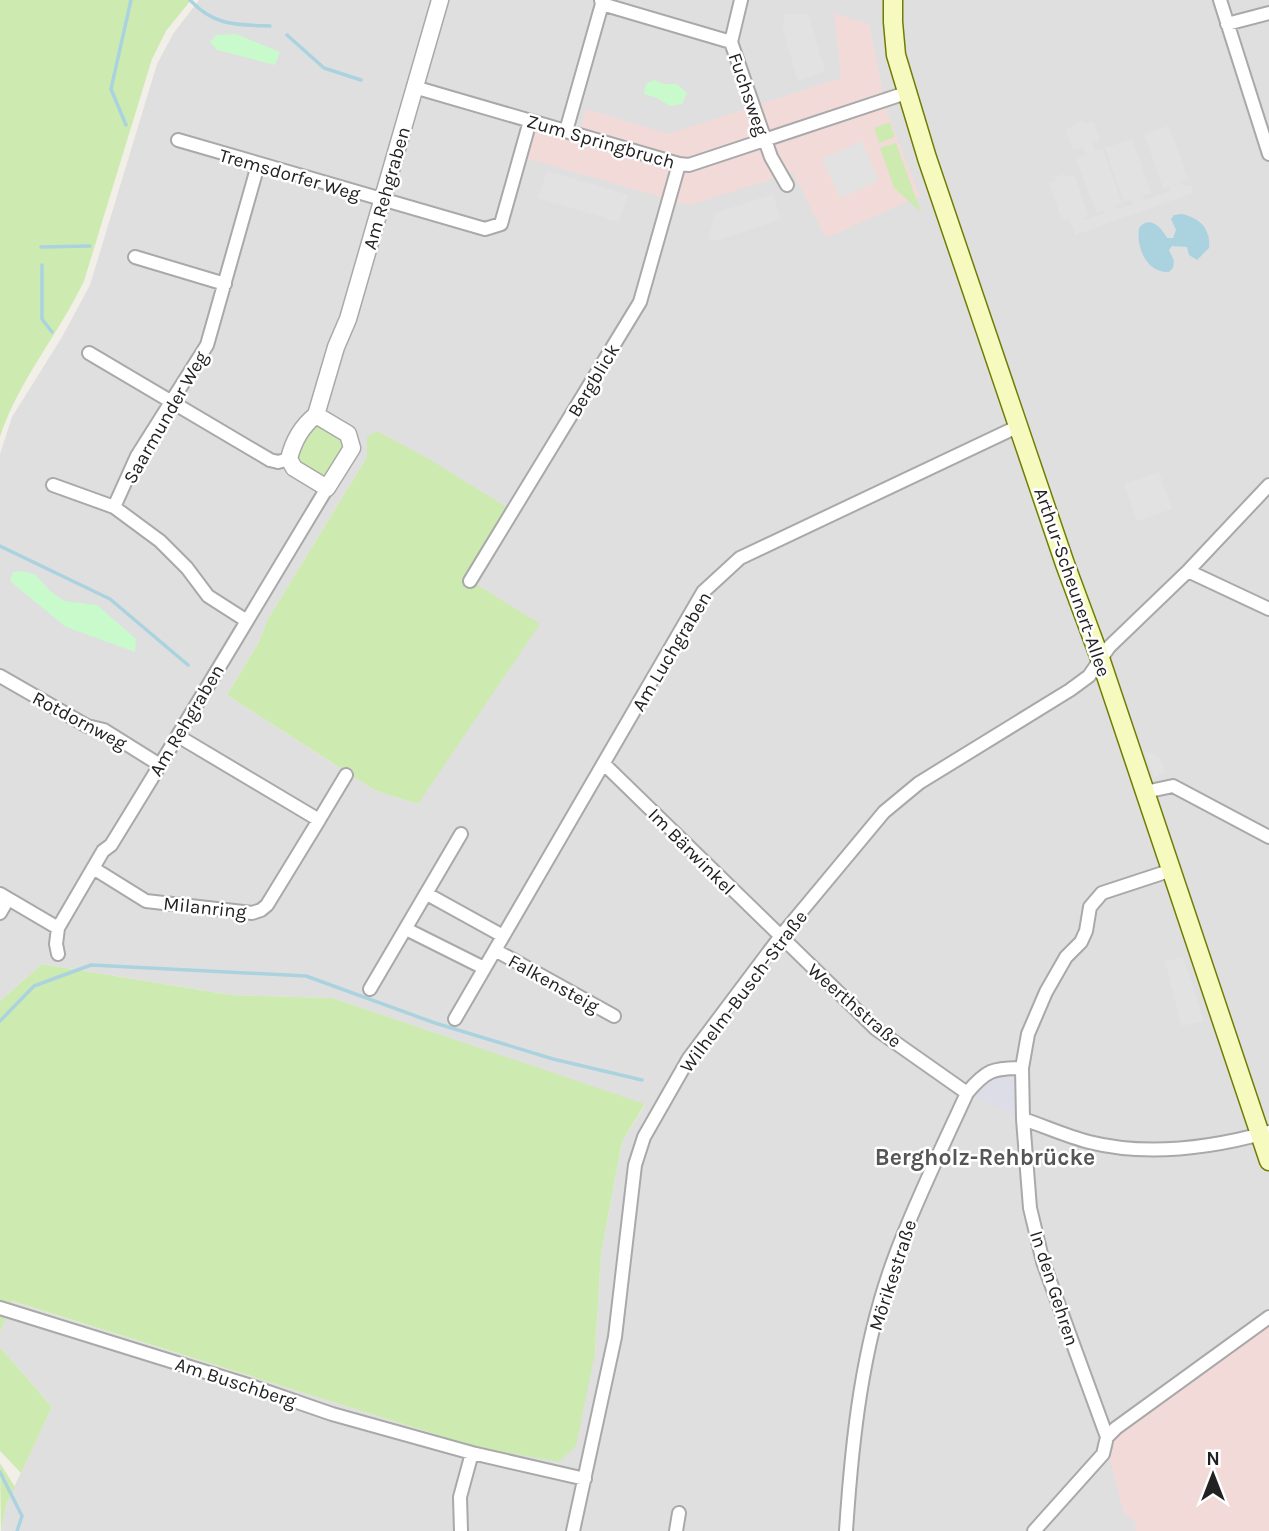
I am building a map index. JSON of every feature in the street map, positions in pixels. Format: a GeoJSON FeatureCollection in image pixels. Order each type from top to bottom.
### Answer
{"type":"FeatureCollection","features":[{"type":"Feature","properties":{"kind":"main road","name":"Arthur-Scheunert-Allee"},"geometry":{"type":"LineString","coordinates":[[893,0],[892,22],[896,55],[906,93],[1065,564],[1264,1133],[1269,1161]]}},
{"type":"Feature","properties":{"kind":"street","name":"Am Rehgraben"},"geometry":{"type":"LineString","coordinates":[[289,459],[292,446],[308,421],[316,415],[336,347],[348,319],[440,0]]}},
{"type":"Feature","properties":{"kind":"street","name":"Fuchsweg"},"geometry":{"type":"LineString","coordinates":[[741,0],[731,42],[765,141],[787,185]]}},
{"type":"Feature","properties":{"kind":"street"},"geometry":{"type":"LineString","coordinates":[[1220,0],[1269,154]]}},
{"type":"Feature","properties":{"kind":"street"},"geometry":{"type":"LineString","coordinates":[[566,131],[601,2],[731,42]]}},
{"type":"Feature","properties":{"kind":"street"},"geometry":{"type":"LineString","coordinates":[[1227,24],[1269,13]]}},
{"type":"Feature","properties":{"kind":"street","name":"Zum Springbruch"},"geometry":{"type":"LineString","coordinates":[[414,87],[679,164],[697,164],[906,93]]}},
{"type":"Feature","properties":{"kind":"street","name":"Tremsdorfer Weg"},"geometry":{"type":"LineString","coordinates":[[178,141],[485,229],[501,224],[530,121]]}},
{"type":"Feature","properties":{"kind":"street","name":"Saarmunder Weg"},"geometry":{"type":"LineString","coordinates":[[114,508],[137,456],[207,345],[258,164]]}},
{"type":"Feature","properties":{"kind":"street","name":"Bergblick"},"geometry":{"type":"LineString","coordinates":[[470,581],[640,302],[679,164]]}},
{"type":"Feature","properties":{"kind":"street"},"geometry":{"type":"LineString","coordinates":[[135,257],[226,284]]}},
{"type":"Feature","properties":{"kind":"street"},"geometry":{"type":"LineString","coordinates":[[89,353],[270,460],[278,462],[289,459],[294,468],[327,488]]}},
{"type":"Feature","properties":{"kind":"street","name":"Am Rehgraben"},"geometry":{"type":"LineString","coordinates":[[58,928],[352,448],[348,434],[316,415]]}},
{"type":"Feature","properties":{"kind":"street","name":"Am Luchgraben"},"geometry":{"type":"LineString","coordinates":[[455,1019],[704,593],[740,558],[1019,426]]}},
{"type":"Feature","properties":{"kind":"street"},"geometry":{"type":"LineString","coordinates":[[53,485],[114,508],[160,541],[187,568],[208,596],[247,621]]}},
{"type":"Feature","properties":{"kind":"street","name":"Wilhelm-Busch-Straße"},"geometry":{"type":"LineString","coordinates":[[573,1531],[615,1337],[629,1198],[635,1166],[644,1138],[689,1058],[780,937],[884,812],[919,783],[1089,676],[1116,640],[1269,485]]}},
{"type":"Feature","properties":{"kind":"street"},"geometry":{"type":"LineString","coordinates":[[1188,570],[1269,609]]}},
{"type":"Feature","properties":{"kind":"street","name":"Rotdornweg"},"geometry":{"type":"LineString","coordinates":[[0,676],[87,726],[104,730],[160,765]]}},
{"type":"Feature","properties":{"kind":"street"},"geometry":{"type":"LineString","coordinates":[[178,736],[318,820]]}},
{"type":"Feature","properties":{"kind":"street","name":"Im Bärwinkel"},"geometry":{"type":"LineString","coordinates":[[604,764],[780,937]]}},
{"type":"Feature","properties":{"kind":"street","name":"Milanring"},"geometry":{"type":"LineString","coordinates":[[93,868],[146,901],[252,913],[261,911],[346,775]]}},
{"type":"Feature","properties":{"kind":"street"},"geometry":{"type":"LineString","coordinates":[[1145,792],[1173,786],[1269,837]]}},
{"type":"Feature","properties":{"kind":"street"},"geometry":{"type":"LineString","coordinates":[[370,989],[461,835]]}},
{"type":"Feature","properties":{"kind":"street","name":"In den Gehren"},"geometry":{"type":"LineString","coordinates":[[1107,1437],[1043,1262],[1030,1208],[1022,1068],[1028,1034],[1046,992],[1066,957],[1081,942],[1090,907],[1102,893],[1172,870]]}},
{"type":"Feature","properties":{"kind":"street"},"geometry":{"type":"LineString","coordinates":[[427,894],[503,936]]}},
{"type":"Feature","properties":{"kind":"street"},"geometry":{"type":"LineString","coordinates":[[0,913],[4,896],[58,928],[58,954]]}},
{"type":"Feature","properties":{"kind":"street"},"geometry":{"type":"LineString","coordinates":[[407,929],[484,968]]}},
{"type":"Feature","properties":{"kind":"street","name":"Weerthstraße"},"geometry":{"type":"LineString","coordinates":[[780,937],[876,1029],[967,1093]]}},
{"type":"Feature","properties":{"kind":"street","name":"Falkensteig"},"geometry":{"type":"LineString","coordinates":[[495,950],[614,1016]]}},
{"type":"Feature","properties":{"kind":"street","name":"Mörikestraße"},"geometry":{"type":"LineString","coordinates":[[846,1531],[856,1414],[874,1325],[893,1261],[918,1198],[967,1093],[978,1080],[997,1068],[1022,1068]]}},
{"type":"Feature","properties":{"kind":"street"},"geometry":{"type":"LineString","coordinates":[[1023,1119],[1088,1142],[1120,1148],[1161,1150],[1199,1147],[1264,1133]]}},
{"type":"Feature","properties":{"kind":"street","name":"Am Buschberg"},"geometry":{"type":"LineString","coordinates":[[0,1308],[332,1414],[472,1453],[585,1479]]}},
{"type":"Feature","properties":{"kind":"street"},"geometry":{"type":"LineString","coordinates":[[1034,1531],[1103,1454],[1107,1437],[1116,1427],[1269,1317]]}},
{"type":"Feature","properties":{"kind":"street"},"geometry":{"type":"LineString","coordinates":[[461,1531],[460,1497],[472,1453]]}},
{"type":"Feature","properties":{"kind":"street"},"geometry":{"type":"LineString","coordinates":[[676,1531],[679,1513]]}},
{"type":"Feature","properties":{"kind":"shaded area"},"geometry":{"type":"Polygon","coordinates":[[[199,0],[1269,0],[1269,1531],[1,1531],[7,1502],[52,1407],[0,1347],[0,1333],[11,1301],[476,1447],[595,1353],[601,1254],[622,1142],[645,1105],[332,998],[231,995],[42,964],[0,1001],[0,454],[12,417],[62,337],[90,285],[157,64],[173,34],[199,0]],[[367,437],[367,457],[268,619],[259,642],[227,695],[376,791],[418,804],[470,581],[367,437]]]}},
{"type":"Feature","properties":{"kind":"shaded area"},"geometry":{"type":"Polygon","coordinates":[[[834,13],[869,24],[887,112],[920,196],[826,238],[793,172],[690,205],[525,158],[534,129],[577,141],[586,109],[668,134],[841,78],[834,13]]]}},
{"type":"Feature","properties":{"kind":"shaded area"},"geometry":{"type":"Polygon","coordinates":[[[785,14],[808,14],[825,71],[798,81],[782,27],[785,14]]]}},
{"type":"Feature","properties":{"kind":"shaded area"},"geometry":{"type":"Polygon","coordinates":[[[1082,121],[1086,124],[1093,121],[1100,140],[1093,143],[1095,151],[1103,149],[1122,203],[1114,206],[1116,209],[1131,205],[1133,201],[1124,202],[1105,148],[1132,139],[1151,193],[1142,196],[1146,200],[1170,191],[1171,186],[1163,188],[1144,134],[1169,126],[1188,179],[1181,182],[1182,185],[1191,186],[1193,193],[1075,235],[1069,218],[1062,220],[1049,183],[1056,181],[1055,177],[1074,175],[1088,215],[1081,219],[1105,213],[1104,210],[1096,212],[1076,158],[1086,155],[1083,147],[1073,150],[1066,130],[1082,121]]]}},
{"type":"Feature","properties":{"kind":"shaded area"},"geometry":{"type":"Polygon","coordinates":[[[862,141],[879,181],[840,198],[822,159],[862,141]]]}},
{"type":"Feature","properties":{"kind":"shaded area"},"geometry":{"type":"Polygon","coordinates":[[[547,171],[628,195],[619,222],[538,198],[547,171]]]}},
{"type":"Feature","properties":{"kind":"shaded area"},"geometry":{"type":"Polygon","coordinates":[[[773,194],[781,219],[716,241],[708,238],[715,213],[773,194]]]}},
{"type":"Feature","properties":{"kind":"shaded area"},"geometry":{"type":"Polygon","coordinates":[[[1159,472],[1172,509],[1137,521],[1124,484],[1159,472]]]}},
{"type":"Feature","properties":{"kind":"shaded area"},"geometry":{"type":"Polygon","coordinates":[[[1145,752],[1159,756],[1165,773],[1154,777],[1145,752]]]}},
{"type":"Feature","properties":{"kind":"shaded area"},"geometry":{"type":"Polygon","coordinates":[[[1183,957],[1204,1021],[1182,1026],[1165,962],[1183,957]]]}},
{"type":"Feature","properties":{"kind":"shaded area"},"geometry":{"type":"Polygon","coordinates":[[[1022,1068],[1023,1119],[967,1093],[978,1080],[1022,1068]]]}},
{"type":"Feature","properties":{"kind":"shaded area"},"geometry":{"type":"Polygon","coordinates":[[[1269,1326],[1269,1531],[1136,1531],[1135,1521],[1124,1513],[1109,1455],[1113,1439],[1269,1326]]]}},
{"type":"Feature","properties":{"kind":"green space"},"geometry":{"type":"Polygon","coordinates":[[[0,0],[191,0],[166,31],[152,59],[84,281],[17,396],[0,437],[0,0]]]}},
{"type":"Feature","properties":{"kind":"green space"},"geometry":{"type":"Polygon","coordinates":[[[236,34],[280,52],[275,65],[217,50],[210,42],[216,35],[236,34]]]}},
{"type":"Feature","properties":{"kind":"green space"},"geometry":{"type":"Polygon","coordinates":[[[654,80],[664,84],[677,84],[687,93],[682,104],[670,106],[644,94],[646,84],[654,80]]]}},
{"type":"Feature","properties":{"kind":"green space"},"geometry":{"type":"Polygon","coordinates":[[[890,122],[895,137],[879,143],[874,128],[890,122]]]}},
{"type":"Feature","properties":{"kind":"green space"},"geometry":{"type":"Polygon","coordinates":[[[896,143],[921,212],[894,188],[880,148],[896,143]]]}},
{"type":"Feature","properties":{"kind":"green space"},"geometry":{"type":"Polygon","coordinates":[[[317,425],[340,434],[346,444],[326,475],[310,469],[297,457],[311,429],[317,425]]]}},
{"type":"Feature","properties":{"kind":"green space"},"geometry":{"type":"Polygon","coordinates":[[[377,431],[429,459],[513,511],[471,581],[540,624],[418,804],[376,791],[227,695],[259,642],[268,619],[367,457],[367,437],[377,431]]]}},
{"type":"Feature","properties":{"kind":"green space"},"geometry":{"type":"Polygon","coordinates":[[[23,571],[36,575],[49,590],[64,601],[97,605],[136,639],[135,652],[66,627],[10,581],[13,572],[23,571]]]}},
{"type":"Feature","properties":{"kind":"green space"},"geometry":{"type":"Polygon","coordinates":[[[42,964],[231,995],[332,998],[645,1104],[622,1142],[601,1254],[595,1353],[576,1446],[559,1462],[476,1447],[12,1301],[0,1333],[0,1001],[42,964]]]}},
{"type":"Feature","properties":{"kind":"green space"},"geometry":{"type":"Polygon","coordinates":[[[0,1347],[52,1407],[21,1473],[0,1451],[0,1347]]]}},
{"type":"Feature","properties":{"kind":"green space"},"geometry":{"type":"Polygon","coordinates":[[[0,1463],[15,1487],[7,1502],[1,1531],[0,1463]]]}},
{"type":"Feature","properties":{"kind":"water"},"geometry":{"type":"Polygon","coordinates":[[[1182,214],[1203,225],[1208,235],[1209,248],[1197,260],[1189,255],[1187,247],[1172,246],[1169,250],[1174,261],[1173,268],[1169,272],[1154,268],[1141,251],[1139,228],[1147,223],[1155,224],[1167,238],[1173,238],[1176,230],[1171,219],[1174,215],[1182,214]]]}},
{"type":"Feature","properties":{"kind":"waterway"},"geometry":{"type":"LineString","coordinates":[[126,125],[111,89],[131,0]]}},
{"type":"Feature","properties":{"kind":"waterway"},"geometry":{"type":"LineString","coordinates":[[190,0],[199,9],[217,19],[237,24],[270,26]]}},
{"type":"Feature","properties":{"kind":"waterway"},"geometry":{"type":"LineString","coordinates":[[287,35],[324,68],[361,80]]}},
{"type":"Feature","properties":{"kind":"waterway"},"geometry":{"type":"LineString","coordinates":[[41,247],[90,246]]}},
{"type":"Feature","properties":{"kind":"waterway"},"geometry":{"type":"LineString","coordinates":[[42,265],[42,319],[52,332]]}},
{"type":"Feature","properties":{"kind":"waterway"},"geometry":{"type":"LineString","coordinates":[[0,546],[110,599],[188,665]]}},
{"type":"Feature","properties":{"kind":"waterway"},"geometry":{"type":"LineString","coordinates":[[0,1021],[34,986],[91,965],[306,976],[435,1023],[553,1059],[642,1080]]}},
{"type":"Feature","properties":{"kind":"waterway"},"geometry":{"type":"LineString","coordinates":[[0,1472],[22,1516],[17,1531]]}},
{"type":"Feature","properties":{"kind":"district","name":"Bergholz-Rehbrücke"},"geometry":{"type":"Point","coordinates":[985,1157]}}]}
